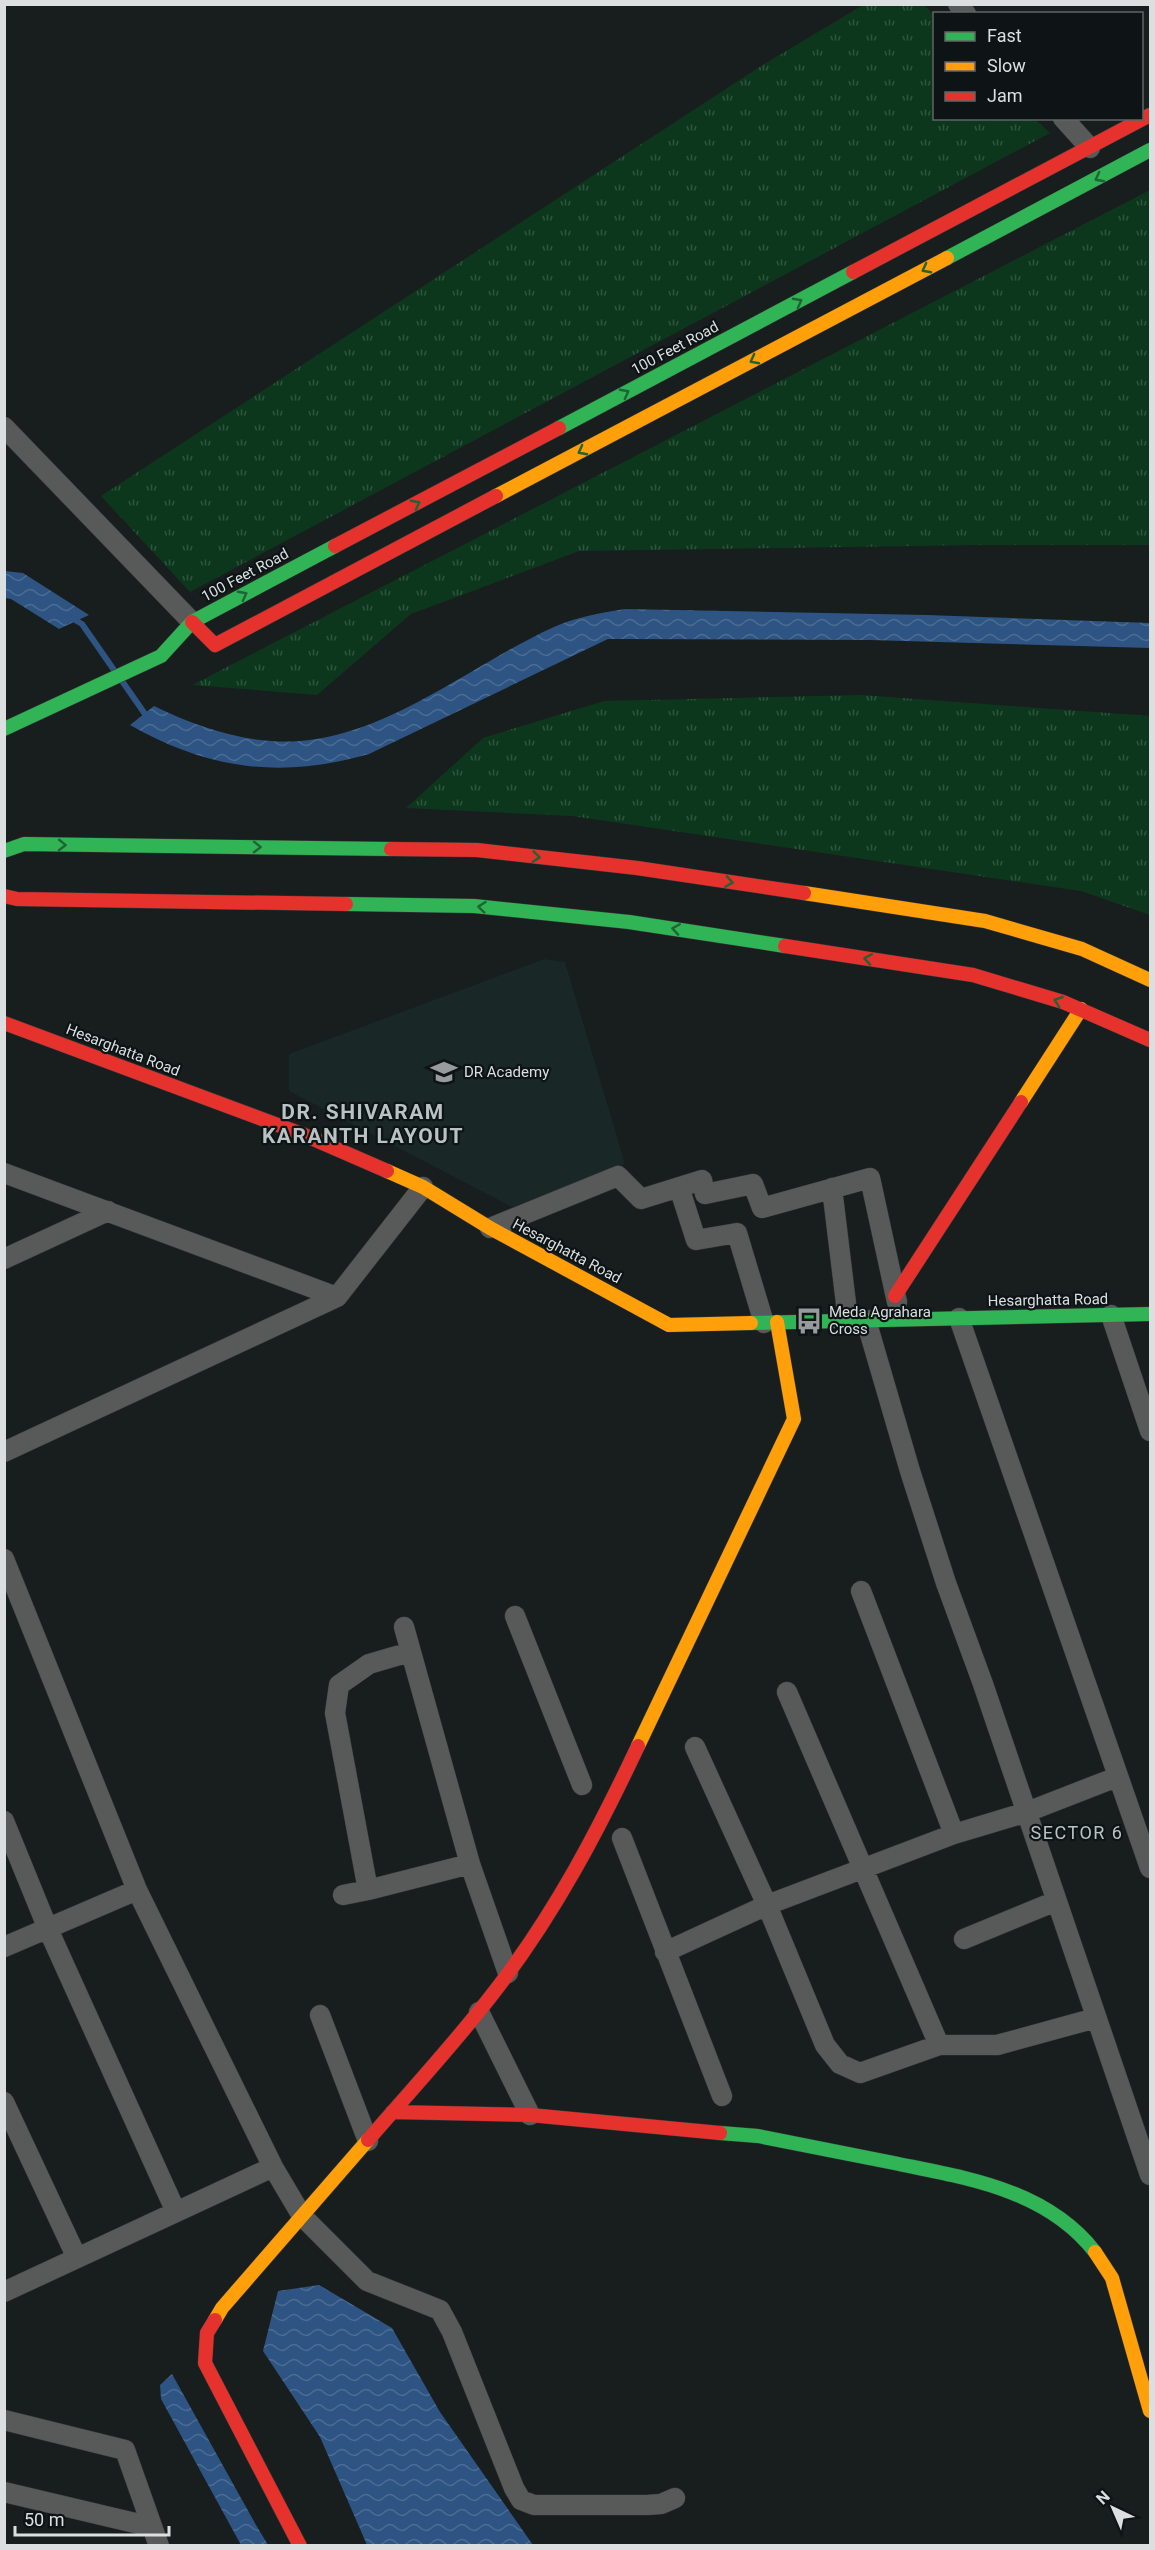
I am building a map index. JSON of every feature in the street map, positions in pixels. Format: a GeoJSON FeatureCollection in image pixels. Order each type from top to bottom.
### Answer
{"type":"FeatureCollection","features":[{"type":"Feature","properties":{"kind":"main road","name":"100 Feet Road"},"geometry":{"type":"LineString","coordinates":[[4,729],[161,656],[192,622],[1142,120]]}},
{"type":"Feature","properties":{"kind":"main road"},"geometry":{"type":"LineString","coordinates":[[192,622],[215,645],[1150,150]]}},
{"type":"Feature","properties":{"kind":"main road"},"geometry":{"type":"LineString","coordinates":[[4,851],[24,844],[477,850],[637,867],[985,921],[1082,950],[1150,980]]}},
{"type":"Feature","properties":{"kind":"main road"},"geometry":{"type":"LineString","coordinates":[[4,896],[29,900],[485,907],[629,922],[973,975],[1063,1002],[1150,1040]]}},
{"type":"Feature","properties":{"kind":"main road"},"geometry":{"type":"LineString","coordinates":[[896,1296],[1081,1009]]}},
{"type":"Feature","properties":{"kind":"main road","name":"Hesarghatta Road"},"geometry":{"type":"LineString","coordinates":[[4,1023],[302,1134],[423,1188],[490,1228],[669,1325],[1150,1314]]}},
{"type":"Feature","properties":{"kind":"main road"},"geometry":{"type":"LineString","coordinates":[[300,2546],[205,2363],[207,2333],[216,2316],[479,2012],[551,1911],[597,1835],[794,1419],[771,1322]]}},
{"type":"Feature","properties":{"kind":"main road"},"geometry":{"type":"LineString","coordinates":[[392,2112],[530,2115],[758,2136],[1004,2187],[1025,2196],[1062,2220],[1097,2256],[1111,2277],[1143,2356],[1150,2411]]}},
{"type":"Feature","properties":{"kind":"street"},"geometry":{"type":"LineString","coordinates":[[1065,120],[1090,148]]}},
{"type":"Feature","properties":{"kind":"street"},"geometry":{"type":"LineString","coordinates":[[4,427],[192,622]]}},
{"type":"Feature","properties":{"kind":"street"},"geometry":{"type":"LineString","coordinates":[[4,1173],[337,1297]]}},
{"type":"Feature","properties":{"kind":"street"},"geometry":{"type":"LineString","coordinates":[[490,1228],[618,1176],[641,1199],[702,1180],[705,1194],[753,1184],[762,1208],[870,1178],[900,1319]]}},
{"type":"Feature","properties":{"kind":"street"},"geometry":{"type":"LineString","coordinates":[[679,1187],[696,1240],[737,1233],[771,1322]]}},
{"type":"Feature","properties":{"kind":"street"},"geometry":{"type":"LineString","coordinates":[[4,1452],[337,1297],[423,1188]]}},
{"type":"Feature","properties":{"kind":"street"},"geometry":{"type":"LineString","coordinates":[[832,1188],[848,1320]]}},
{"type":"Feature","properties":{"kind":"street"},"geometry":{"type":"LineString","coordinates":[[4,1259],[108,1211]]}},
{"type":"Feature","properties":{"kind":"street"},"geometry":{"type":"LineString","coordinates":[[1111,1315],[1150,1431]]}},
{"type":"Feature","properties":{"kind":"street"},"geometry":{"type":"LineString","coordinates":[[959,1318],[1150,1868]]}},
{"type":"Feature","properties":{"kind":"street"},"geometry":{"type":"LineString","coordinates":[[871,1320],[868,1327],[946,1583],[1150,2175]]}},
{"type":"Feature","properties":{"kind":"street"},"geometry":{"type":"LineString","coordinates":[[4,1559],[137,1890],[273,2167],[302,2216],[367,2281],[440,2310],[452,2332],[514,2488],[521,2500],[534,2505],[647,2505],[661,2504],[675,2498]]}},
{"type":"Feature","properties":{"kind":"street"},"geometry":{"type":"LineString","coordinates":[[861,1591],[954,1834]]}},
{"type":"Feature","properties":{"kind":"street"},"geometry":{"type":"LineString","coordinates":[[515,1616],[582,1785]]}},
{"type":"Feature","properties":{"kind":"street"},"geometry":{"type":"LineString","coordinates":[[404,1628],[470,1864],[508,1973]]}},
{"type":"Feature","properties":{"kind":"street"},"geometry":{"type":"LineString","coordinates":[[368,1890],[335,1713],[339,1685],[369,1664],[410,1652]]}},
{"type":"Feature","properties":{"kind":"street"},"geometry":{"type":"LineString","coordinates":[[787,1692],[939,2045]]}},
{"type":"Feature","properties":{"kind":"street"},"geometry":{"type":"LineString","coordinates":[[695,1747],[767,1905],[825,2045],[840,2064],[860,2073],[939,2045],[997,2045],[1096,2018]]}},
{"type":"Feature","properties":{"kind":"street"},"geometry":{"type":"LineString","coordinates":[[665,1952],[767,1905],[954,1834],[1026,1812],[1117,1777]]}},
{"type":"Feature","properties":{"kind":"street"},"geometry":{"type":"LineString","coordinates":[[4,1821],[48,1929],[176,2212]]}},
{"type":"Feature","properties":{"kind":"street"},"geometry":{"type":"LineString","coordinates":[[622,1838],[722,2096]]}},
{"type":"Feature","properties":{"kind":"street"},"geometry":{"type":"LineString","coordinates":[[343,1895],[470,1864]]}},
{"type":"Feature","properties":{"kind":"street"},"geometry":{"type":"LineString","coordinates":[[4,1947],[137,1890]]}},
{"type":"Feature","properties":{"kind":"street"},"geometry":{"type":"LineString","coordinates":[[964,1939],[1056,1901]]}},
{"type":"Feature","properties":{"kind":"street"},"geometry":{"type":"LineString","coordinates":[[479,2012],[530,2115]]}},
{"type":"Feature","properties":{"kind":"street"},"geometry":{"type":"LineString","coordinates":[[320,2015],[368,2140]]}},
{"type":"Feature","properties":{"kind":"street"},"geometry":{"type":"LineString","coordinates":[[4,2102],[76,2258]]}},
{"type":"Feature","properties":{"kind":"street"},"geometry":{"type":"LineString","coordinates":[[4,2292],[273,2167]]}},
{"type":"Feature","properties":{"kind":"street"},"geometry":{"type":"LineString","coordinates":[[4,2420],[125,2450],[156,2536]]}},
{"type":"Feature","properties":{"kind":"street"},"geometry":{"type":"LineString","coordinates":[[4,2492],[156,2536]]}},
{"type":"Feature","properties":{"kind":"shaded area","name":"DR Academy"},"geometry":{"type":"Polygon","coordinates":[[[544,959],[565,962],[625,1164],[512,1207],[289,1091],[289,1054],[544,959]]]}},
{"type":"Feature","properties":{"kind":"green space"},"geometry":{"type":"Polygon","coordinates":[[[863,5],[924,5],[933,14],[933,120],[1036,120],[1050,133],[190,592],[101,496],[758,68],[863,5]]]}},
{"type":"Feature","properties":{"kind":"green space"},"geometry":{"type":"Polygon","coordinates":[[[1150,190],[1150,545],[579,551],[411,614],[317,695],[192,685],[1150,190]]]}},
{"type":"Feature","properties":{"kind":"green space"},"geometry":{"type":"Polygon","coordinates":[[[862,695],[1150,716],[1150,915],[1081,891],[572,816],[406,808],[483,738],[604,701],[862,695]]]}},
{"type":"Feature","properties":{"kind":"water"},"geometry":{"type":"Polygon","coordinates":[[[5,571],[23,573],[89,615],[59,629],[11,599],[5,598],[5,571]]]}},
{"type":"Feature","properties":{"kind":"water"},"geometry":{"type":"Polygon","coordinates":[[[625,609],[927,615],[1150,623],[1150,648],[869,640],[608,639],[369,754],[337,762],[306,766],[276,768],[217,761],[159,740],[130,725],[154,706],[182,719],[241,737],[271,741],[309,740],[346,732],[382,719],[418,702],[554,627],[580,618],[625,609]]]}},
{"type":"Feature","properties":{"kind":"water"},"geometry":{"type":"Polygon","coordinates":[[[319,2285],[392,2328],[440,2412],[533,2545],[367,2545],[320,2437],[263,2351],[278,2291],[319,2285]]]}},
{"type":"Feature","properties":{"kind":"water"},"geometry":{"type":"Polygon","coordinates":[[[172,2374],[268,2545],[241,2545],[161,2399],[160,2385],[172,2374]]]}},
{"type":"Feature","properties":{"kind":"waterway"},"geometry":{"type":"LineString","coordinates":[[70,617],[82,624],[114,670]]}},
{"type":"Feature","properties":{"kind":"waterway"},"geometry":{"type":"LineString","coordinates":[[122,681],[145,714],[151,716]]}},
{"type":"Feature","properties":{"kind":"traffic: fast"},"geometry":{"type":"LineString","coordinates":[[947,258],[1150,150]]}},
{"type":"Feature","properties":{"kind":"traffic: fast"},"geometry":{"type":"LineString","coordinates":[[559,428],[853,272]]}},
{"type":"Feature","properties":{"kind":"traffic: fast"},"geometry":{"type":"LineString","coordinates":[[4,729],[161,656],[192,622],[335,546]]}},
{"type":"Feature","properties":{"kind":"traffic: fast"},"geometry":{"type":"LineString","coordinates":[[4,851],[24,844],[391,849]]}},
{"type":"Feature","properties":{"kind":"traffic: fast"},"geometry":{"type":"LineString","coordinates":[[346,904],[474,906],[629,922],[785,946]]}},
{"type":"Feature","properties":{"kind":"traffic: fast"},"geometry":{"type":"LineString","coordinates":[[751,1323],[1150,1314]]}},
{"type":"Feature","properties":{"kind":"traffic: fast"},"geometry":{"type":"LineString","coordinates":[[720,2133],[758,2136],[976,2181],[1029,2200],[1053,2214],[1075,2231],[1095,2252]]}},
{"type":"Feature","properties":{"kind":"traffic: slow"},"geometry":{"type":"LineString","coordinates":[[496,496],[947,258]]}},
{"type":"Feature","properties":{"kind":"traffic: slow"},"geometry":{"type":"LineString","coordinates":[[804,893],[985,921],[1082,949],[1150,980]]}},
{"type":"Feature","properties":{"kind":"traffic: slow"},"geometry":{"type":"LineString","coordinates":[[1021,1102],[1081,1009]]}},
{"type":"Feature","properties":{"kind":"traffic: slow"},"geometry":{"type":"LineString","coordinates":[[387,1171],[423,1187],[490,1228],[669,1325],[751,1323]]}},
{"type":"Feature","properties":{"kind":"traffic: slow"},"geometry":{"type":"LineString","coordinates":[[638,1746],[794,1419],[777,1322]]}},
{"type":"Feature","properties":{"kind":"traffic: slow"},"geometry":{"type":"LineString","coordinates":[[215,2320],[222,2308],[368,2140]]}},
{"type":"Feature","properties":{"kind":"traffic: slow"},"geometry":{"type":"LineString","coordinates":[[1095,2252],[1112,2278],[1150,2411]]}},
{"type":"Feature","properties":{"kind":"traffic: jam"},"geometry":{"type":"LineString","coordinates":[[1143,119],[1150,115]]}},
{"type":"Feature","properties":{"kind":"traffic: jam"},"geometry":{"type":"LineString","coordinates":[[853,272],[1141,120]]}},
{"type":"Feature","properties":{"kind":"traffic: jam"},"geometry":{"type":"LineString","coordinates":[[335,546],[559,428]]}},
{"type":"Feature","properties":{"kind":"traffic: jam"},"geometry":{"type":"LineString","coordinates":[[192,622],[215,645],[496,496]]}},
{"type":"Feature","properties":{"kind":"traffic: jam"},"geometry":{"type":"LineString","coordinates":[[391,849],[477,850],[637,868],[804,893]]}},
{"type":"Feature","properties":{"kind":"traffic: jam"},"geometry":{"type":"LineString","coordinates":[[4,896],[17,899],[346,904]]}},
{"type":"Feature","properties":{"kind":"traffic: jam"},"geometry":{"type":"LineString","coordinates":[[785,946],[973,975],[1063,1002],[1150,1040]]}},
{"type":"Feature","properties":{"kind":"traffic: jam"},"geometry":{"type":"LineString","coordinates":[[4,1023],[302,1134],[387,1171]]}},
{"type":"Feature","properties":{"kind":"traffic: jam"},"geometry":{"type":"LineString","coordinates":[[895,1296],[1021,1102]]}},
{"type":"Feature","properties":{"kind":"traffic: jam"},"geometry":{"type":"LineString","coordinates":[[368,2140],[467,2026],[539,1929],[575,1870],[638,1746]]}},
{"type":"Feature","properties":{"kind":"traffic: jam"},"geometry":{"type":"LineString","coordinates":[[392,2112],[530,2115],[720,2133]]}},
{"type":"Feature","properties":{"kind":"traffic: jam"},"geometry":{"type":"LineString","coordinates":[[215,2320],[207,2333],[205,2363],[300,2546]]}},
{"type":"Feature","properties":{"kind":"place","name":"DR Academy"},"geometry":{"type":"Point","coordinates":[444,1072]}},
{"type":"Feature","properties":{"kind":"place","name":"Meda Agrahara Cross"},"geometry":{"type":"Point","coordinates":[809,1321]}},
{"type":"Feature","properties":{"kind":"district","name":"DR. SHIVARAM KARANTH LAYOUT"},"geometry":{"type":"Point","coordinates":[363,1124]}},
{"type":"Feature","properties":{"kind":"district","name":"SECTOR 6"},"geometry":{"type":"Point","coordinates":[1077,1833]}}]}
